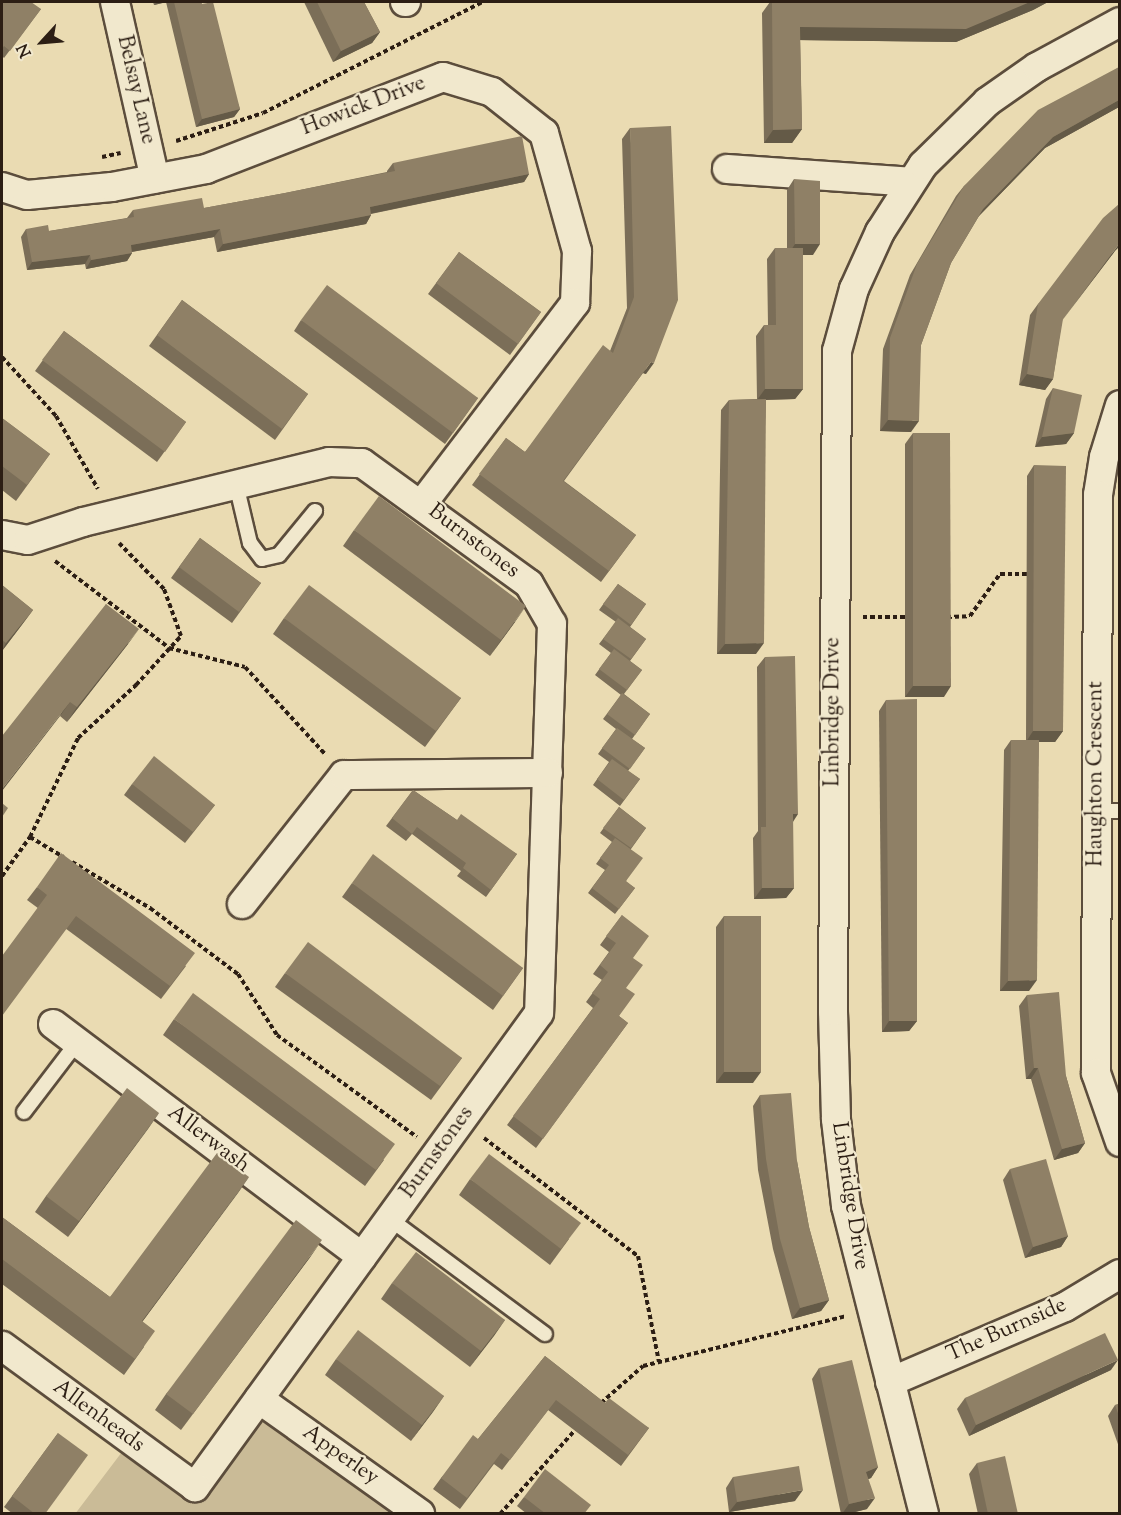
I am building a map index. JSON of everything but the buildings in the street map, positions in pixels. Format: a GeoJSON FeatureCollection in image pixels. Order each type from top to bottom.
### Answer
{"type":"FeatureCollection","features":[{"type":"Feature","properties":{"kind":"street","name":"Belsay Lane"},"geometry":{"type":"LineString","coordinates":[[115,2],[155,179]]}},
{"type":"Feature","properties":{"kind":"street","name":"Linbridge Drive"},"geometry":{"type":"LineString","coordinates":[[924,1514],[870,1310],[846,1206],[836,1119],[837,351],[854,289],[880,232],[911,182],[987,102],[1037,67],[1119,22]]}},
{"type":"Feature","properties":{"kind":"street","name":"Howick Drive"},"geometry":{"type":"LineString","coordinates":[[2,187],[27,195],[112,187],[206,169],[443,77],[492,92],[544,133],[577,251],[575,303],[422,504]]}},
{"type":"Feature","properties":{"kind":"street"},"geometry":{"type":"LineString","coordinates":[[728,169],[911,182]]}},
{"type":"Feature","properties":{"kind":"street","name":"Haughton Crescent"},"geometry":{"type":"LineString","coordinates":[[1119,405],[1104,457],[1098,495],[1108,811],[1096,1073],[1119,1142]]}},
{"type":"Feature","properties":{"kind":"street","name":"Burnstones"},"geometry":{"type":"LineString","coordinates":[[15,538],[329,462],[362,463],[422,504],[529,584],[552,624],[540,1013],[195,1487]]}},
{"type":"Feature","properties":{"kind":"street"},"geometry":{"type":"LineString","coordinates":[[242,904],[344,776],[548,773]]}},
{"type":"Feature","properties":{"kind":"street","name":"Allerwash"},"geometry":{"type":"LineString","coordinates":[[53,1024],[362,1257]]}},
{"type":"Feature","properties":{"kind":"street","name":"The Burnside"},"geometry":{"type":"LineString","coordinates":[[890,1382],[1005,1335],[1117,1281]]}},
{"type":"Feature","properties":{"kind":"street","name":"Allenheads"},"geometry":{"type":"LineString","coordinates":[[2,1346],[195,1487]]}},
{"type":"Feature","properties":{"kind":"street","name":"Apperley"},"geometry":{"type":"LineString","coordinates":[[259,1399],[420,1514]]}},
{"type":"Feature","properties":{"kind":"lane"},"geometry":{"type":"LineString","coordinates":[[237,484],[250,543],[262,558],[279,555],[315,511]]}},
{"type":"Feature","properties":{"kind":"lane"},"geometry":{"type":"LineString","coordinates":[[24,1112],[78,1041]]}},
{"type":"Feature","properties":{"kind":"lane"},"geometry":{"type":"LineString","coordinates":[[390,1219],[545,1334]]}},
{"type":"Feature","properties":{"kind":"path"},"geometry":{"type":"LineString","coordinates":[[94,159],[208,133],[263,113],[483,2]]}},
{"type":"Feature","properties":{"kind":"path"},"geometry":{"type":"LineString","coordinates":[[2,357],[56,416],[98,490]]}},
{"type":"Feature","properties":{"kind":"path"},"geometry":{"type":"LineString","coordinates":[[15,538],[169,648],[245,667],[344,776]]}},
{"type":"Feature","properties":{"kind":"path"},"geometry":{"type":"LineString","coordinates":[[2,876],[30,837],[78,738],[181,636],[164,589],[119,543]]}},
{"type":"Feature","properties":{"kind":"path"},"geometry":{"type":"LineString","coordinates":[[936,617],[970,616],[1000,573],[1044,575]]}},
{"type":"Feature","properties":{"kind":"path"},"geometry":{"type":"LineString","coordinates":[[835,617],[914,617]]}},
{"type":"Feature","properties":{"kind":"path"},"geometry":{"type":"LineString","coordinates":[[30,837],[150,908],[238,974],[277,1035],[438,1152]]}},
{"type":"Feature","properties":{"kind":"path"},"geometry":{"type":"LineString","coordinates":[[461,1120],[639,1256],[658,1362]]}},
{"type":"Feature","properties":{"kind":"path"},"geometry":{"type":"LineString","coordinates":[[596,1407],[643,1366],[870,1310]]}},
{"type":"Feature","properties":{"kind":"path"},"geometry":{"type":"LineString","coordinates":[[500,1514],[580,1425]]}},
{"type":"Feature","properties":{"kind":"shaded area"},"geometry":{"type":"Polygon","coordinates":[[[261,1422],[286,1432],[403,1514],[75,1514],[125,1448],[196,1502],[261,1422]]]}}]}
